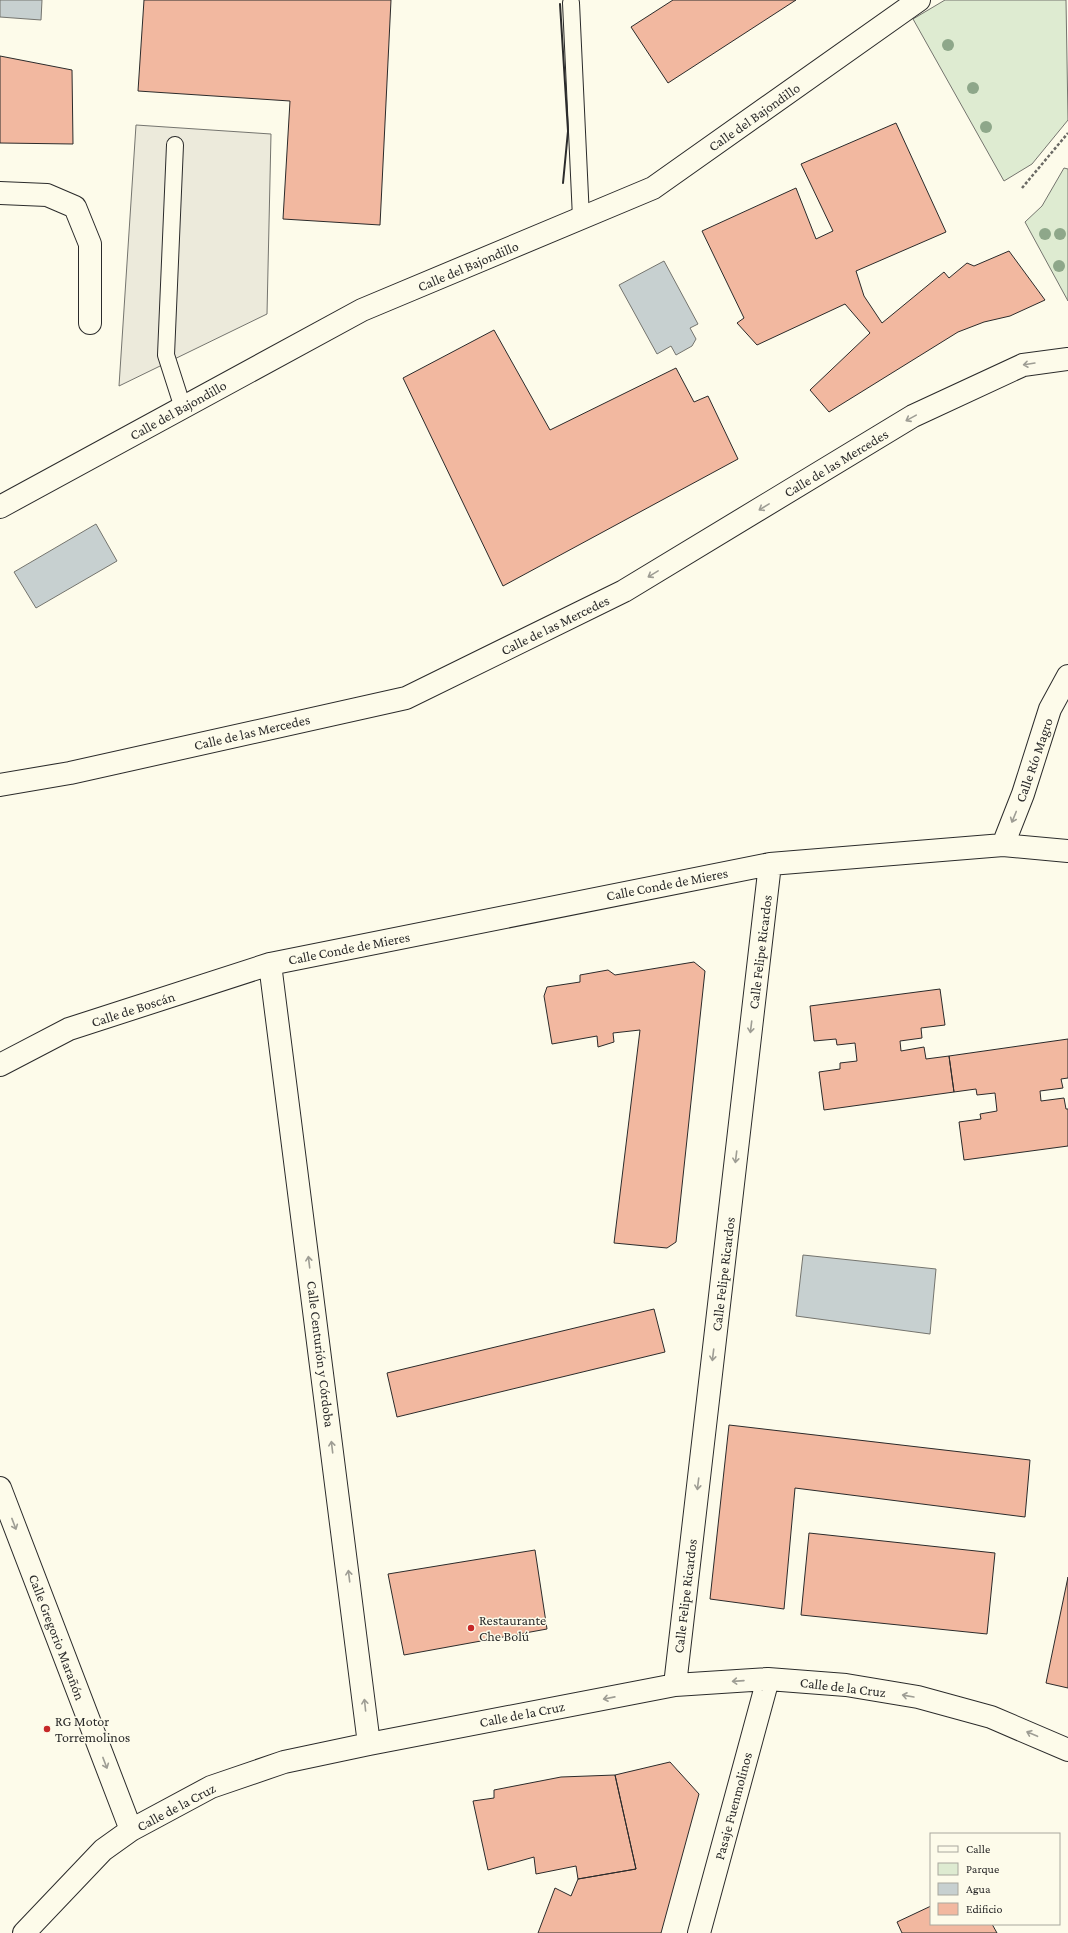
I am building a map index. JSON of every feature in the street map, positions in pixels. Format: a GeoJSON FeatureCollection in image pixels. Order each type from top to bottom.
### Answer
{"type":"FeatureCollection","features":[{"type":"Feature","properties":{"kind":"street","name":"Calle del Bajondillo"},"geometry":{"type":"LineString","coordinates":[[0,507],[362,310],[653,188],[919,0]]}},
{"type":"Feature","properties":{"kind":"street"},"geometry":{"type":"LineString","coordinates":[[0,193],[47,195],[75,207],[90,244],[90,323]]}},
{"type":"Feature","properties":{"kind":"street","name":"Calle de las Mercedes"},"geometry":{"type":"LineString","coordinates":[[0,786],[70,773],[406,698],[624,591],[913,416],[1024,365],[1068,359]]}},
{"type":"Feature","properties":{"kind":"street","name":"Calle Río Magro"},"geometry":{"type":"LineString","coordinates":[[1003,845],[1023,794],[1050,709],[1068,676]]}},
{"type":"Feature","properties":{"kind":"street","name":"Calle Conde de Mieres"},"geometry":{"type":"LineString","coordinates":[[270,964],[770,864],[1003,845],[1068,851]]}},
{"type":"Feature","properties":{"kind":"street","name":"Calle Felipe Ricardos"},"geometry":{"type":"LineString","coordinates":[[675,1685],[770,864]]}},
{"type":"Feature","properties":{"kind":"street","name":"Calle de Boscán"},"geometry":{"type":"LineString","coordinates":[[0,1065],[69,1029],[270,964]]}},
{"type":"Feature","properties":{"kind":"street","name":"Calle Centurión y Córdoba"},"geometry":{"type":"LineString","coordinates":[[270,964],[369,1744]]}},
{"type":"Feature","properties":{"kind":"street","name":"Calle Gregorio Marañón"},"geometry":{"type":"LineString","coordinates":[[0,1488],[131,1830]]}},
{"type":"Feature","properties":{"kind":"street","name":"Calle de la Cruz"},"geometry":{"type":"LineString","coordinates":[[24,1933],[103,1850],[131,1830],[211,1787],[284,1762],[369,1744],[675,1685],[768,1679],[846,1685],[918,1697],[991,1717],[1068,1750]]}},
{"type":"Feature","properties":{"kind":"street","name":"Pasaje Fuenmolinos"},"geometry":{"type":"LineString","coordinates":[[699,1933],[768,1679]]}},
{"type":"Feature","properties":{"kind":"lane"},"geometry":{"type":"LineString","coordinates":[[571,3],[581,218]]}},
{"type":"Feature","properties":{"kind":"lane"},"geometry":{"type":"LineString","coordinates":[[175,145],[166,355],[183,408]]}},
{"type":"Feature","properties":{"kind":"path"},"geometry":{"type":"LineString","coordinates":[[1022,188],[1068,133]]}},
{"type":"Feature","properties":{"kind":"green space"},"geometry":{"type":"Polygon","coordinates":[[[945,0],[1066,0],[1068,120],[1032,164],[1004,181],[913,19],[945,0]]]}},
{"type":"Feature","properties":{"kind":"green space"},"geometry":{"type":"Polygon","coordinates":[[[1064,168],[1068,169],[1068,301],[1025,222],[1042,206],[1064,168]]]}},
{"type":"Feature","properties":{"kind":"shaded area"},"geometry":{"type":"Polygon","coordinates":[[[136,125],[271,134],[267,314],[119,386],[136,125]]]}},
{"type":"Feature","properties":{"kind":"water"},"geometry":{"type":"Polygon","coordinates":[[[0,0],[42,0],[41,20],[0,17],[0,0]]]}},
{"type":"Feature","properties":{"kind":"water"},"geometry":{"type":"Polygon","coordinates":[[[664,261],[698,324],[690,328],[696,339],[692,346],[676,355],[671,346],[657,354],[619,285],[664,261]]]}},
{"type":"Feature","properties":{"kind":"water"},"geometry":{"type":"Polygon","coordinates":[[[96,524],[117,561],[36,608],[14,572],[96,524]]]}},
{"type":"Feature","properties":{"kind":"water"},"geometry":{"type":"Polygon","coordinates":[[[803,1255],[936,1269],[930,1334],[796,1316],[803,1255]]]}},
{"type":"Feature","properties":{"kind":"building"},"geometry":{"type":"Polygon","coordinates":[[[144,0],[391,0],[380,225],[283,219],[290,101],[138,91],[144,0]]]}},
{"type":"Feature","properties":{"kind":"building"},"geometry":{"type":"Polygon","coordinates":[[[673,0],[796,0],[668,83],[631,27],[673,0]]]}},
{"type":"Feature","properties":{"kind":"building"},"geometry":{"type":"Polygon","coordinates":[[[0,56],[72,70],[73,144],[0,143],[0,56]]]}},
{"type":"Feature","properties":{"kind":"building"},"geometry":{"type":"Polygon","coordinates":[[[896,123],[946,232],[856,271],[864,296],[882,323],[944,272],[949,278],[967,263],[974,266],[1009,251],[1045,300],[1010,316],[984,322],[958,332],[829,412],[810,390],[870,333],[845,304],[757,345],[737,323],[744,318],[702,231],[796,188],[816,239],[833,231],[801,164],[896,123]]]}},
{"type":"Feature","properties":{"kind":"building"},"geometry":{"type":"Polygon","coordinates":[[[494,330],[550,430],[676,368],[694,402],[708,396],[738,459],[503,586],[403,378],[494,330]]]}},
{"type":"Feature","properties":{"kind":"building"},"geometry":{"type":"Polygon","coordinates":[[[694,962],[705,971],[676,1242],[667,1248],[614,1243],[640,1030],[613,1033],[614,1042],[598,1047],[597,1036],[552,1044],[544,996],[547,987],[580,982],[580,975],[608,970],[615,975],[694,962]]]}},
{"type":"Feature","properties":{"kind":"building"},"geometry":{"type":"Polygon","coordinates":[[[940,989],[945,1025],[921,1028],[922,1038],[900,1041],[901,1051],[924,1047],[926,1059],[949,1056],[954,1092],[824,1110],[819,1072],[840,1069],[840,1063],[857,1061],[855,1043],[837,1045],[836,1039],[814,1041],[810,1006],[940,989]]]}},
{"type":"Feature","properties":{"kind":"building"},"geometry":{"type":"Polygon","coordinates":[[[1068,1039],[1068,1078],[1061,1079],[1063,1088],[1040,1091],[1041,1101],[1064,1098],[1066,1109],[1068,1109],[1068,1146],[964,1160],[959,1122],[981,1119],[980,1114],[997,1111],[995,1093],[977,1095],[976,1089],[954,1092],[949,1056],[1068,1039]]]}},
{"type":"Feature","properties":{"kind":"building"},"geometry":{"type":"Polygon","coordinates":[[[654,1309],[665,1352],[397,1417],[387,1373],[654,1309]]]}},
{"type":"Feature","properties":{"kind":"building"},"geometry":{"type":"Polygon","coordinates":[[[729,1425],[1030,1460],[1025,1517],[795,1488],[784,1609],[710,1599],[729,1425]]]}},
{"type":"Feature","properties":{"kind":"building"},"geometry":{"type":"Polygon","coordinates":[[[809,1533],[995,1553],[987,1634],[801,1615],[809,1533]]]}},
{"type":"Feature","properties":{"kind":"building"},"geometry":{"type":"Polygon","coordinates":[[[535,1550],[547,1629],[404,1655],[388,1574],[535,1550]]]}},
{"type":"Feature","properties":{"kind":"building"},"geometry":{"type":"Polygon","coordinates":[[[1068,1577],[1068,1688],[1046,1683],[1068,1577]]]}},
{"type":"Feature","properties":{"kind":"building"},"geometry":{"type":"Polygon","coordinates":[[[670,1762],[699,1794],[661,1933],[538,1933],[555,1888],[571,1896],[578,1879],[636,1869],[615,1775],[670,1762]]]}},
{"type":"Feature","properties":{"kind":"building"},"geometry":{"type":"Polygon","coordinates":[[[615,1775],[636,1869],[578,1879],[576,1866],[536,1874],[534,1857],[488,1870],[473,1801],[494,1798],[494,1790],[561,1777],[615,1775]]]}},
{"type":"Feature","properties":{"kind":"building"},"geometry":{"type":"Polygon","coordinates":[[[930,1906],[930,1925],[993,1925],[997,1933],[902,1933],[897,1922],[930,1906]]]}},
{"type":"Feature","properties":{"kind":"wall"},"geometry":{"type":"LineString","coordinates":[[560,4],[568,131],[563,183]]}},
{"type":"Feature","properties":{"kind":"place","name":"Restaurante Che Bolú"},"geometry":{"type":"Point","coordinates":[471,1628]}},
{"type":"Feature","properties":{"kind":"place","name":"RG Motor Torremolinos"},"geometry":{"type":"Point","coordinates":[47,1729]}}]}
